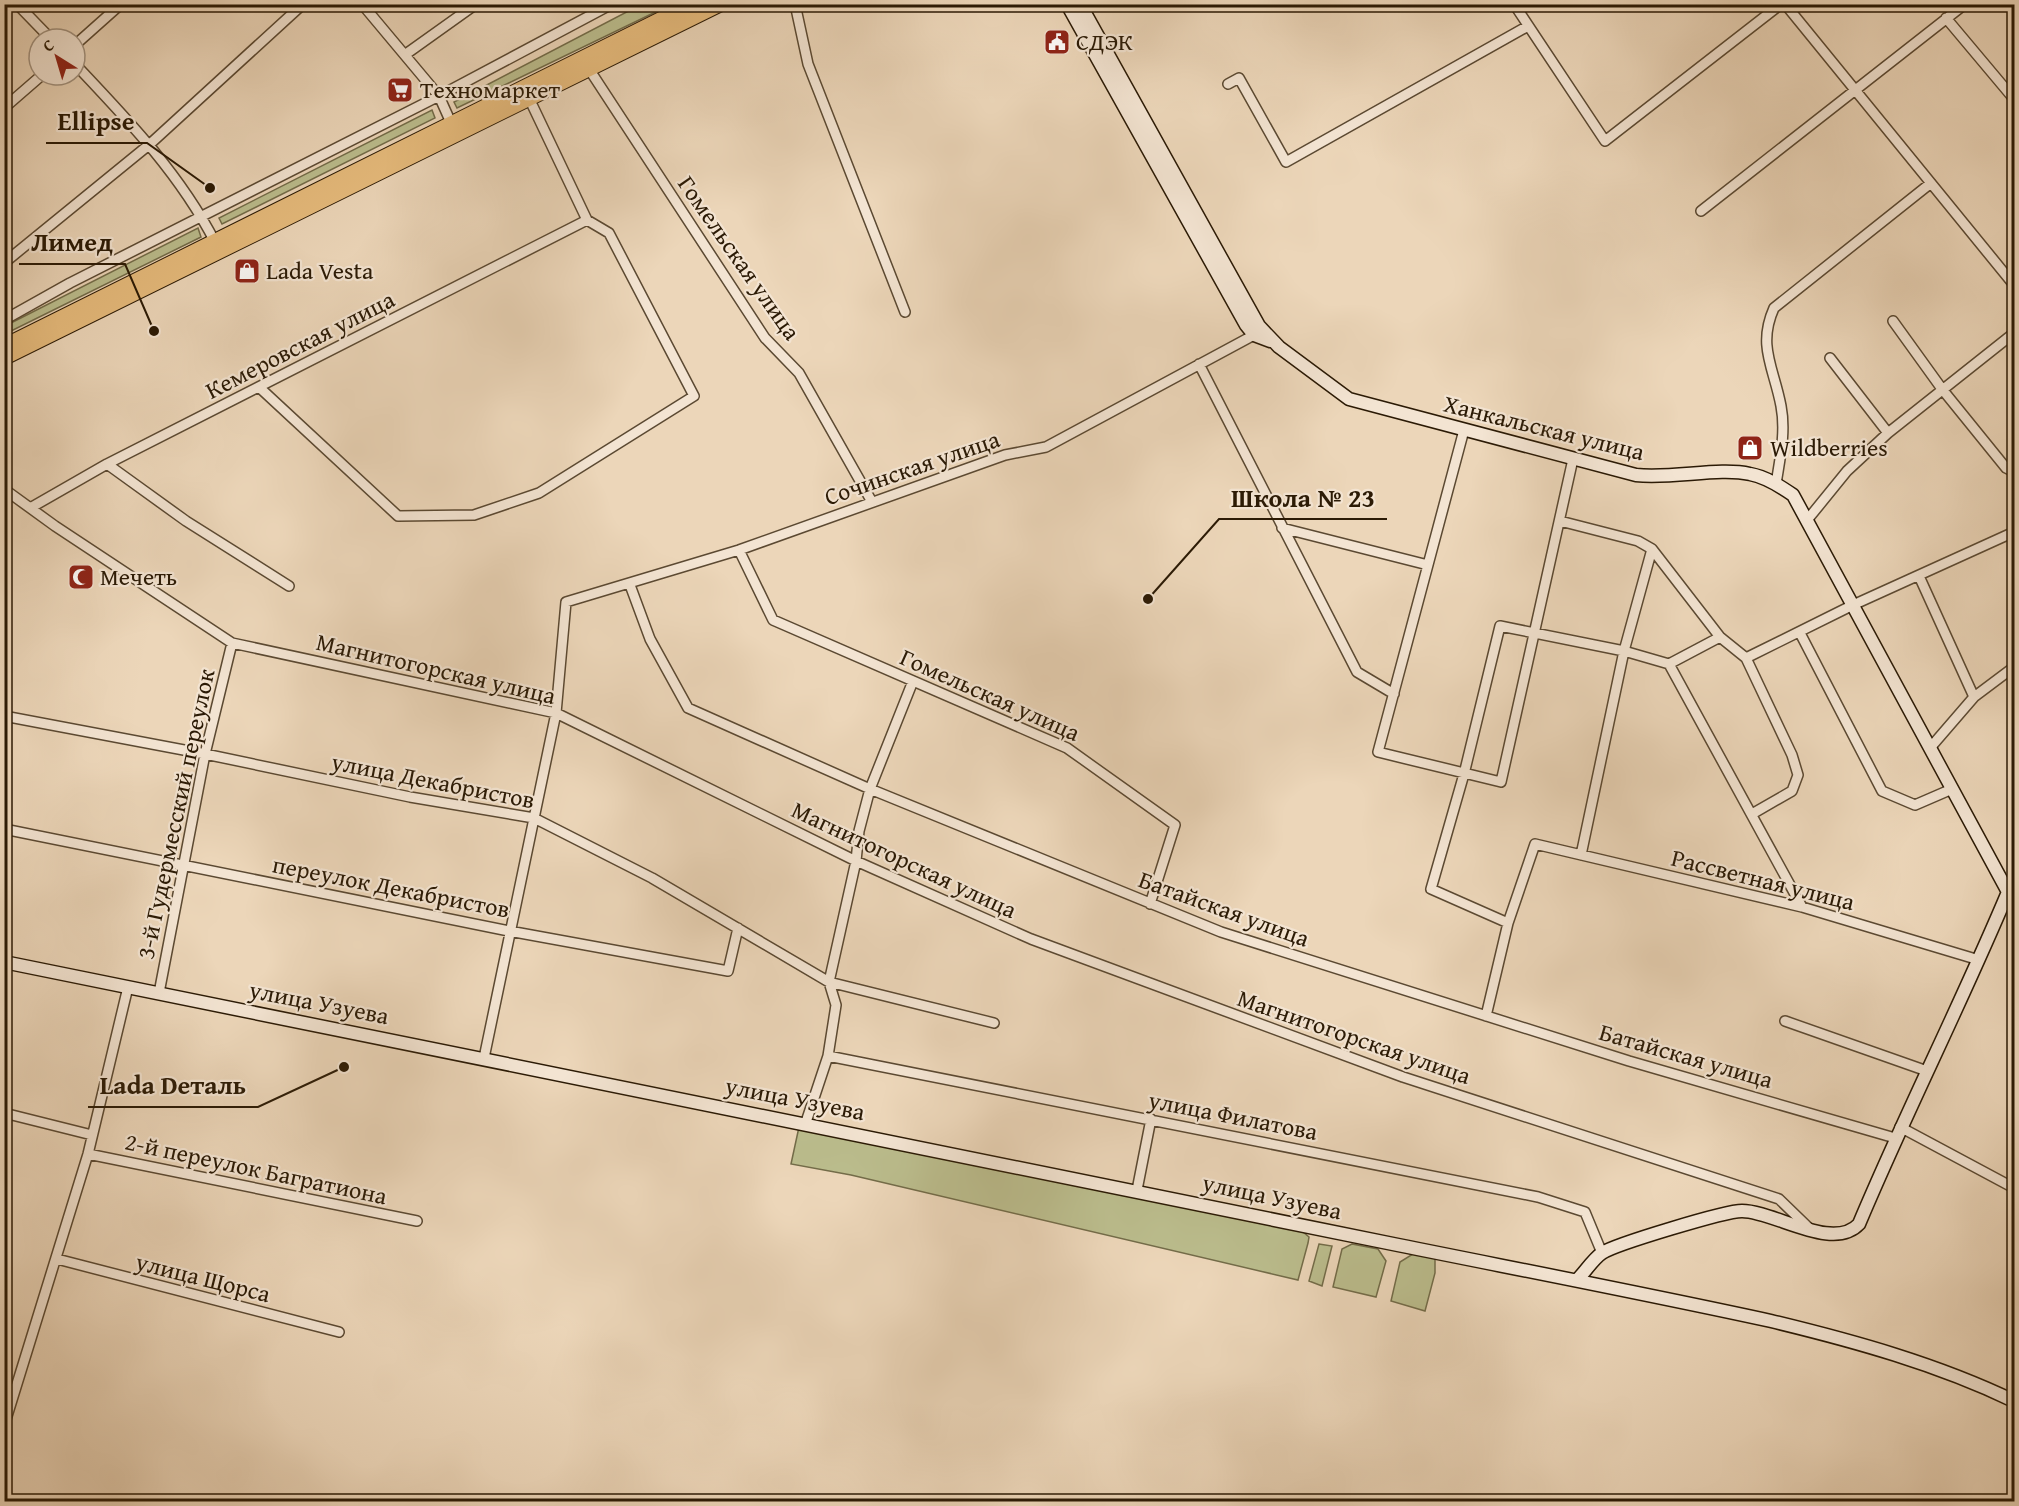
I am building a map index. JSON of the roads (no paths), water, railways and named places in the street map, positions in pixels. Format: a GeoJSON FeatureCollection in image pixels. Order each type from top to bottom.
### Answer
{"type":"FeatureCollection","features":[{"type":"Feature","properties":{"kind":"main road"},"geometry":{"type":"LineString","coordinates":[[4,358],[426,149],[692,4]]}},
{"type":"Feature","properties":{"kind":"main road"},"geometry":{"type":"LineString","coordinates":[[4,346],[452,125],[589,69],[721,4]]}},
{"type":"Feature","properties":{"kind":"street"},"geometry":{"type":"LineString","coordinates":[[17,4],[39,27]]}},
{"type":"Feature","properties":{"kind":"street"},"geometry":{"type":"LineString","coordinates":[[87,34],[121,4]]}},
{"type":"Feature","properties":{"kind":"street"},"geometry":{"type":"LineString","coordinates":[[4,263],[150,144],[303,4]]}},
{"type":"Feature","properties":{"kind":"street"},"geometry":{"type":"LineString","coordinates":[[362,4],[439,96],[452,125],[426,149]]}},
{"type":"Feature","properties":{"kind":"street"},"geometry":{"type":"LineString","coordinates":[[406,54],[476,4]]}},
{"type":"Feature","properties":{"kind":"street"},"geometry":{"type":"LineString","coordinates":[[4,320],[202,216],[439,96],[612,4]]}},
{"type":"Feature","properties":{"kind":"street"},"geometry":{"type":"LineString","coordinates":[[795,4],[808,64],[906,312]]}},
{"type":"Feature","properties":{"kind":"street"},"geometry":{"type":"LineString","coordinates":[[1067,4],[1245,325],[1254,335]]}},
{"type":"Feature","properties":{"kind":"street","name":"Ханкальская улица"},"geometry":{"type":"LineString","coordinates":[[1080,4],[1247,306],[1274,343]]}},
{"type":"Feature","properties":{"kind":"street"},"geometry":{"type":"LineString","coordinates":[[1514,4],[1605,141],[1781,4]]}},
{"type":"Feature","properties":{"kind":"street"},"geometry":{"type":"LineString","coordinates":[[1785,4],[2014,285]]}},
{"type":"Feature","properties":{"kind":"street"},"geometry":{"type":"LineString","coordinates":[[1701,211],[1965,4]]}},
{"type":"Feature","properties":{"kind":"street"},"geometry":{"type":"LineString","coordinates":[[1946,18],[2014,99]]}},
{"type":"Feature","properties":{"kind":"street"},"geometry":{"type":"LineString","coordinates":[[1228,84],[1239,78],[1287,162],[1528,26]]}},
{"type":"Feature","properties":{"kind":"street","name":"Гомельская улица"},"geometry":{"type":"LineString","coordinates":[[589,69],[765,338],[799,373],[872,502]]}},
{"type":"Feature","properties":{"kind":"street"},"geometry":{"type":"LineString","coordinates":[[87,77],[150,144],[202,216],[215,242],[195,264]]}},
{"type":"Feature","properties":{"kind":"street"},"geometry":{"type":"LineString","coordinates":[[4,108],[28,87]]}},
{"type":"Feature","properties":{"kind":"street"},"geometry":{"type":"LineString","coordinates":[[260,388],[398,516],[474,515],[539,493],[694,396],[609,233],[587,220],[527,94]]}},
{"type":"Feature","properties":{"kind":"street"},"geometry":{"type":"LineString","coordinates":[[1776,484],[1783,438],[1781,406],[1766,349],[1767,324],[1774,308],[1931,183]]}},
{"type":"Feature","properties":{"kind":"street","name":"Кемеровская улица"},"geometry":{"type":"LineString","coordinates":[[33,507],[107,464],[587,220]]}},
{"type":"Feature","properties":{"kind":"street"},"geometry":{"type":"LineString","coordinates":[[1893,321],[1942,389],[2006,468],[2010,470],[2014,468]]}},
{"type":"Feature","properties":{"kind":"street"},"geometry":{"type":"LineString","coordinates":[[1808,519],[1847,471],[1942,389],[2014,333]]}},
{"type":"Feature","properties":{"kind":"street","name":"Ханкальская улица"},"geometry":{"type":"LineString","coordinates":[[1254,335],[1274,343],[1349,399],[1636,475],[1659,477],[1750,473],[1776,484],[1793,495],[1930,748],[2011,887]]}},
{"type":"Feature","properties":{"kind":"street","name":"Сочинская улица"},"geometry":{"type":"LineString","coordinates":[[555,713],[566,602],[630,585],[739,550],[1005,455],[1046,447],[1254,335]]}},
{"type":"Feature","properties":{"kind":"street"},"geometry":{"type":"LineString","coordinates":[[1830,358],[1888,434]]}},
{"type":"Feature","properties":{"kind":"street"},"geometry":{"type":"LineString","coordinates":[[1199,364],[1357,672],[1394,694]]}},
{"type":"Feature","properties":{"kind":"street"},"geometry":{"type":"LineString","coordinates":[[1464,430],[1378,752],[1501,782],[1574,459]]}},
{"type":"Feature","properties":{"kind":"street"},"geometry":{"type":"LineString","coordinates":[[107,464],[186,521],[289,586]]}},
{"type":"Feature","properties":{"kind":"street","name":"Магнитогорская улица"},"geometry":{"type":"LineString","coordinates":[[4,489],[33,507],[55,526],[232,643],[555,713],[856,861],[1031,939],[1230,1015],[1403,1077],[1779,1199],[1810,1230]]}},
{"type":"Feature","properties":{"kind":"street"},"geometry":{"type":"LineString","coordinates":[[1560,521],[1638,541],[1652,549],[1720,637],[1746,658],[1792,755],[1798,775],[1792,791],[1752,814]]}},
{"type":"Feature","properties":{"kind":"street"},"geometry":{"type":"LineString","coordinates":[[1282,528],[1428,565]]}},
{"type":"Feature","properties":{"kind":"street"},"geometry":{"type":"LineString","coordinates":[[1746,658],[1853,605],[2014,532]]}},
{"type":"Feature","properties":{"kind":"street"},"geometry":{"type":"LineString","coordinates":[[1581,855],[1624,651],[1652,549]]}},
{"type":"Feature","properties":{"kind":"street","name":"Гомельская улица"},"geometry":{"type":"LineString","coordinates":[[739,550],[772,620],[1067,748],[1175,825],[1150,904]]}},
{"type":"Feature","properties":{"kind":"street"},"geometry":{"type":"LineString","coordinates":[[1919,576],[1974,697]]}},
{"type":"Feature","properties":{"kind":"street","name":"Батайская улица"},"geometry":{"type":"LineString","coordinates":[[630,585],[650,639],[688,708],[870,789],[1221,932],[1486,1017],[1898,1133],[2014,1188]]}},
{"type":"Feature","properties":{"kind":"street"},"geometry":{"type":"LineString","coordinates":[[1486,1017],[1508,923],[1431,889],[1464,774],[1500,626],[1624,651],[1669,664],[1720,637]]}},
{"type":"Feature","properties":{"kind":"street"},"geometry":{"type":"LineString","coordinates":[[1800,633],[1882,791],[1916,805],[1953,789]]}},
{"type":"Feature","properties":{"kind":"street","name":"3-й Гудермесский переулок"},"geometry":{"type":"LineString","coordinates":[[159,993],[205,754],[232,643]]}},
{"type":"Feature","properties":{"kind":"street"},"geometry":{"type":"LineString","coordinates":[[1669,664],[1802,907]]}},
{"type":"Feature","properties":{"kind":"street"},"geometry":{"type":"LineString","coordinates":[[1930,748],[1974,697],[2014,667]]}},
{"type":"Feature","properties":{"kind":"street"},"geometry":{"type":"LineString","coordinates":[[806,1122],[828,1056],[836,1005],[829,982],[856,861],[859,831],[870,789],[913,681]]}},
{"type":"Feature","properties":{"kind":"street"},"geometry":{"type":"LineString","coordinates":[[484,1058],[555,713]]}},
{"type":"Feature","properties":{"kind":"street","name":"улица Декабристов"},"geometry":{"type":"LineString","coordinates":[[4,716],[205,754],[410,797],[534,818],[652,878],[829,982],[994,1023]]}},
{"type":"Feature","properties":{"kind":"street","name":"переулок Декабристов"},"geometry":{"type":"LineString","coordinates":[[4,830],[509,931],[728,971],[738,928]]}},
{"type":"Feature","properties":{"kind":"street","name":"Рассветная улица"},"geometry":{"type":"LineString","coordinates":[[1508,923],[1535,844],[1802,907],[1979,960]]}},
{"type":"Feature","properties":{"kind":"street"},"geometry":{"type":"LineString","coordinates":[[1577,1280],[1602,1253],[1672,1228],[1742,1211],[1810,1230],[1842,1235],[1851,1233],[1859,1224],[1898,1133],[2011,887]]}},
{"type":"Feature","properties":{"kind":"street","name":"улица Узуева"},"geometry":{"type":"LineString","coordinates":[[4,962],[484,1058],[535,1071],[806,1122],[1771,1321],[1865,1345],[1961,1377],[2014,1401]]}},
{"type":"Feature","properties":{"kind":"street"},"geometry":{"type":"LineString","coordinates":[[4,1426],[88,1154],[128,987]]}},
{"type":"Feature","properties":{"kind":"street"},"geometry":{"type":"LineString","coordinates":[[1785,1021],[1927,1071]]}},
{"type":"Feature","properties":{"kind":"street","name":"улица Филатова"},"geometry":{"type":"LineString","coordinates":[[828,1056],[1538,1197],[1585,1212],[1602,1253]]}},
{"type":"Feature","properties":{"kind":"street"},"geometry":{"type":"LineString","coordinates":[[4,1113],[92,1135]]}},
{"type":"Feature","properties":{"kind":"street"},"geometry":{"type":"LineString","coordinates":[[1137,1190],[1151,1119]]}},
{"type":"Feature","properties":{"kind":"street","name":"2-й переулок Багратиона"},"geometry":{"type":"LineString","coordinates":[[88,1154],[417,1221]]}},
{"type":"Feature","properties":{"kind":"street","name":"улица Щорса"},"geometry":{"type":"LineString","coordinates":[[57,1259],[339,1332]]}},
{"type":"Feature","properties":{"kind":"place","name":"СДЭК"},"geometry":{"type":"Point","coordinates":[1057,42]}},
{"type":"Feature","properties":{"kind":"place","name":"Техномаркет"},"geometry":{"type":"Point","coordinates":[400,90]}},
{"type":"Feature","properties":{"kind":"place","name":"Ellipse"},"geometry":{"type":"Point","coordinates":[210,188]}},
{"type":"Feature","properties":{"kind":"place","name":"Lada Vesta"},"geometry":{"type":"Point","coordinates":[247,271]}},
{"type":"Feature","properties":{"kind":"place","name":"Лимед"},"geometry":{"type":"Point","coordinates":[154,331]}},
{"type":"Feature","properties":{"kind":"place","name":"Wildberries"},"geometry":{"type":"Point","coordinates":[1750,448]}},
{"type":"Feature","properties":{"kind":"place","name":"Мечеть"},"geometry":{"type":"Point","coordinates":[81,577]}},
{"type":"Feature","properties":{"kind":"place","name":"Школа № 23"},"geometry":{"type":"Point","coordinates":[1148,599]}},
{"type":"Feature","properties":{"kind":"place","name":"Lada Dеталь"},"geometry":{"type":"Point","coordinates":[344,1067]}}]}
